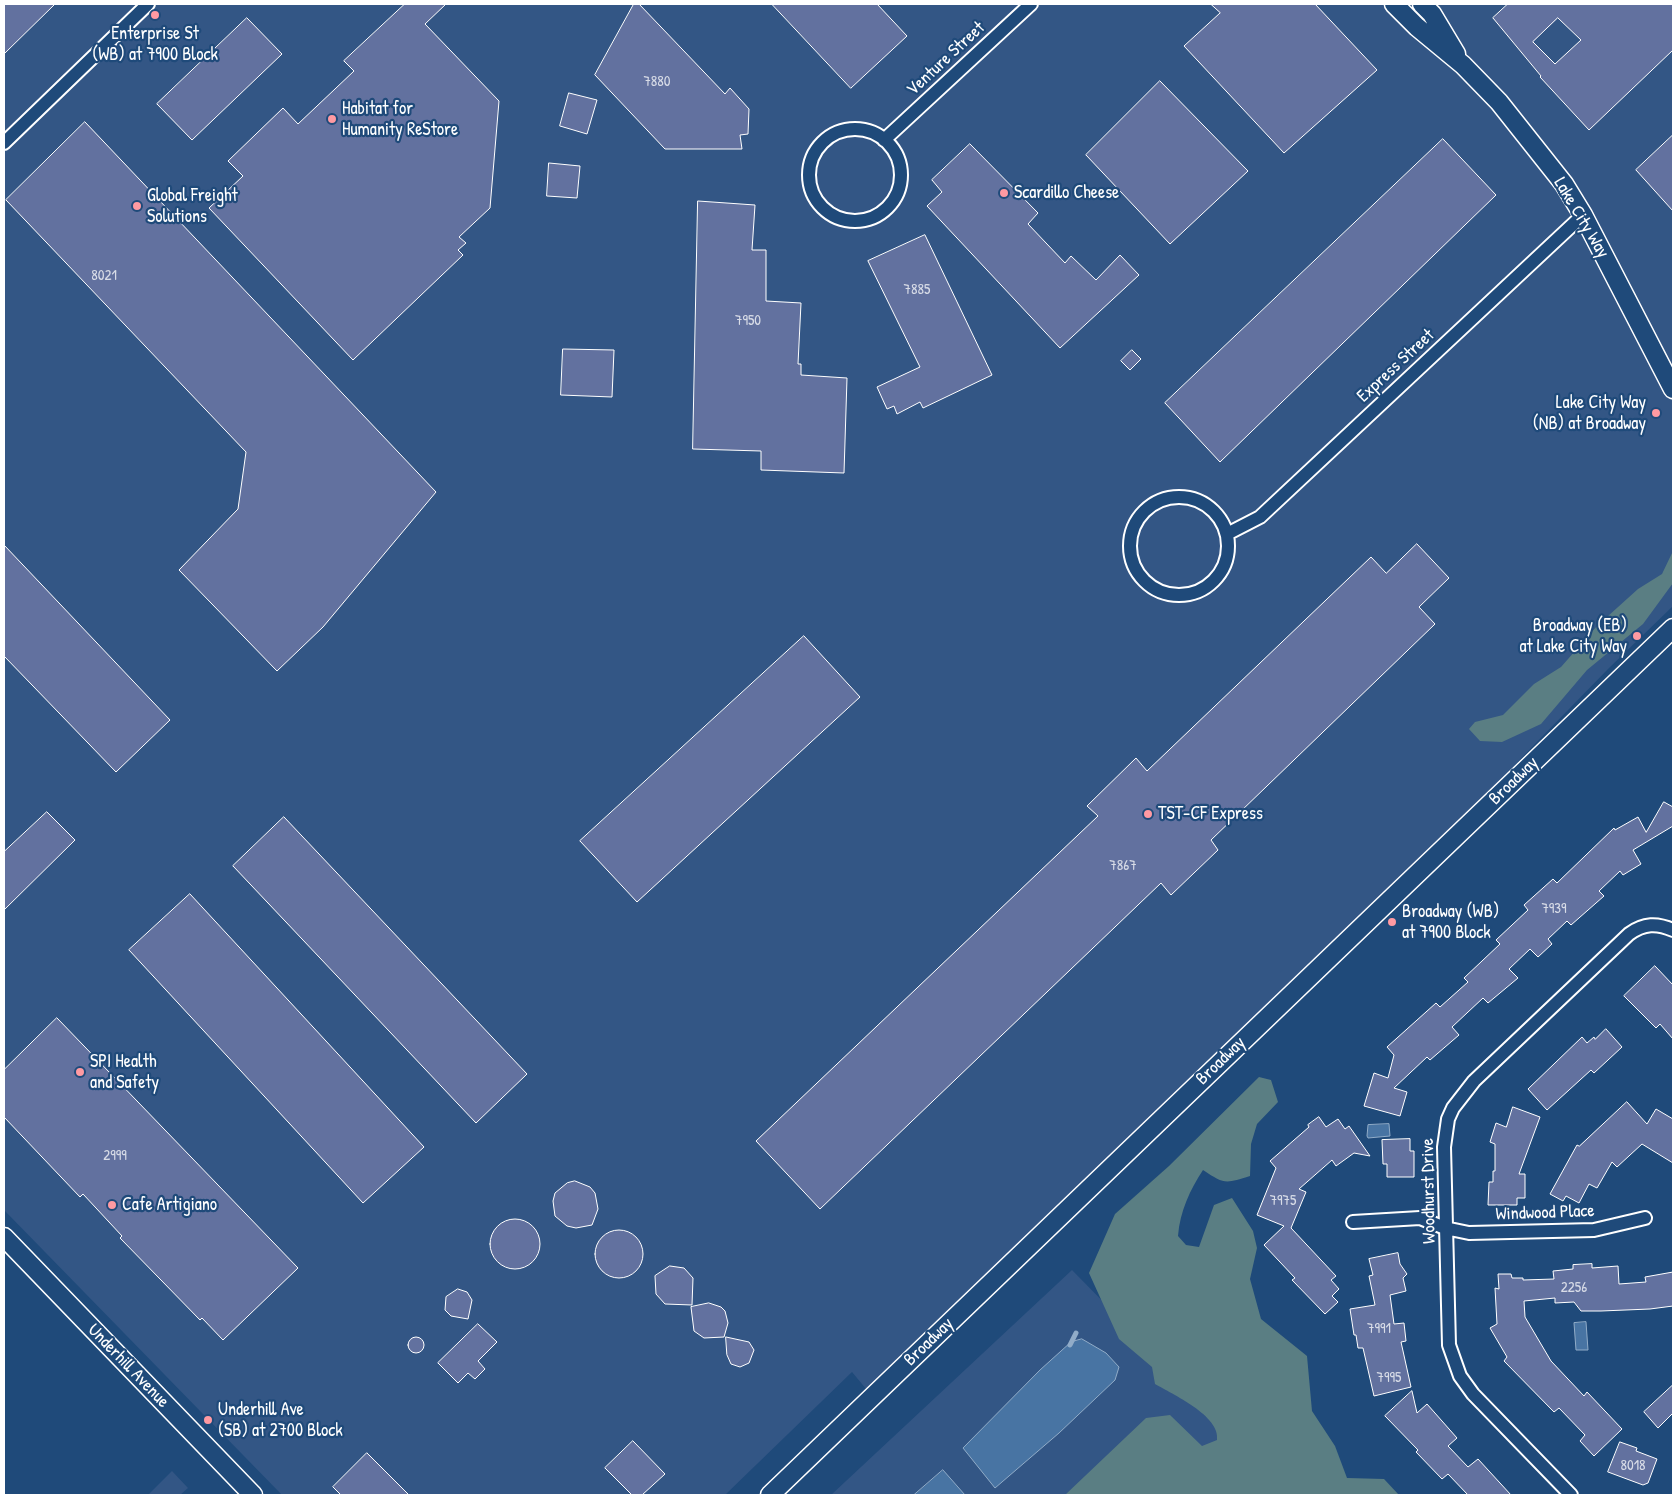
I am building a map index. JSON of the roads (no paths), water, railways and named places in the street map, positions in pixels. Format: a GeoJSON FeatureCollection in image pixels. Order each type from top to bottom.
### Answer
{"type":"FeatureCollection","features":[{"type":"Feature","properties":{"kind":"street"},"geometry":{"type":"LineString","coordinates":[[4,143],[148,4]]}},
{"type":"Feature","properties":{"kind":"street","name":"Venture Street"},"geometry":{"type":"LineString","coordinates":[[884,140],[1031,4]]}},
{"type":"Feature","properties":{"kind":"street","name":"Lake City Way"},"geometry":{"type":"LineString","coordinates":[[1394,4],[1416,27],[1463,65],[1499,102],[1564,184],[1583,215],[1673,389]]}},
{"type":"Feature","properties":{"kind":"street","name":"Lake City Way"},"geometry":{"type":"LineString","coordinates":[[1422,4],[1432,14],[1463,65]]}},
{"type":"Feature","properties":{"kind":"street"},"geometry":{"type":"LineString","coordinates":[[858,129],[872,132],[884,140],[894,151],[900,165],[900,181],[892,202],[874,217],[859,221],[844,220],[830,214],[818,203],[811,190],[809,175],[812,159],[819,146],[830,136],[843,130],[858,129]]}},
{"type":"Feature","properties":{"kind":"street","name":"Express Street"},"geometry":{"type":"LineString","coordinates":[[1228,534],[1260,517],[1583,215]]}},
{"type":"Feature","properties":{"kind":"street"},"geometry":{"type":"LineString","coordinates":[[1179,496],[1195,498],[1210,506],[1221,518],[1228,534],[1228,550],[1220,572],[1203,589],[1188,595],[1172,595],[1156,590],[1143,580],[1138,573],[1129,550],[1130,534],[1137,519],[1148,506],[1163,499],[1179,496]]}},
{"type":"Feature","properties":{"kind":"street","name":"Broadway"},"geometry":{"type":"LineString","coordinates":[[770,1495],[1673,628]]}},
{"type":"Feature","properties":{"kind":"street","name":"Woodhurst Drive"},"geometry":{"type":"LineString","coordinates":[[1571,1495],[1473,1394],[1460,1376],[1449,1345],[1445,1228],[1445,1132],[1453,1108],[1460,1096],[1629,934],[1648,924],[1656,924],[1673,930]]}},
{"type":"Feature","properties":{"kind":"street","name":"Windwood Place"},"geometry":{"type":"LineString","coordinates":[[1353,1222],[1420,1218],[1445,1228],[1469,1233],[1594,1230],[1645,1218]]}},
{"type":"Feature","properties":{"kind":"street","name":"Underhill Avenue"},"geometry":{"type":"LineString","coordinates":[[4,1237],[253,1495]]}},
{"type":"Feature","properties":{"kind":"waterway"},"geometry":{"type":"LineString","coordinates":[[1070,1345],[1076,1333]]}},
{"type":"Feature","properties":{"kind":"place","name":"Enterprise St (WB) at 7900 Block"},"geometry":{"type":"Point","coordinates":[155,15]}},
{"type":"Feature","properties":{"kind":"place","name":"Habitat for Humanity ReStore"},"geometry":{"type":"Point","coordinates":[332,119]}},
{"type":"Feature","properties":{"kind":"place","name":"Scardillo Cheese"},"geometry":{"type":"Point","coordinates":[1004,193]}},
{"type":"Feature","properties":{"kind":"place","name":"Global Freight Solutions"},"geometry":{"type":"Point","coordinates":[137,206]}},
{"type":"Feature","properties":{"kind":"place","name":"Lake City Way (NB) at Broadway"},"geometry":{"type":"Point","coordinates":[1656,413]}},
{"type":"Feature","properties":{"kind":"place","name":"Broadway (EB) at Lake City Way"},"geometry":{"type":"Point","coordinates":[1637,636]}},
{"type":"Feature","properties":{"kind":"place","name":"TST-CF Express"},"geometry":{"type":"Point","coordinates":[1148,814]}},
{"type":"Feature","properties":{"kind":"place","name":"Broadway (WB) at 7900 Block"},"geometry":{"type":"Point","coordinates":[1392,922]}},
{"type":"Feature","properties":{"kind":"place","name":"SPI Health and Safety"},"geometry":{"type":"Point","coordinates":[80,1072]}},
{"type":"Feature","properties":{"kind":"place","name":"Cafe Artigiano"},"geometry":{"type":"Point","coordinates":[112,1205]}},
{"type":"Feature","properties":{"kind":"place","name":"Underhill Ave (SB) at 2700 Block"},"geometry":{"type":"Point","coordinates":[208,1420]}}]}
